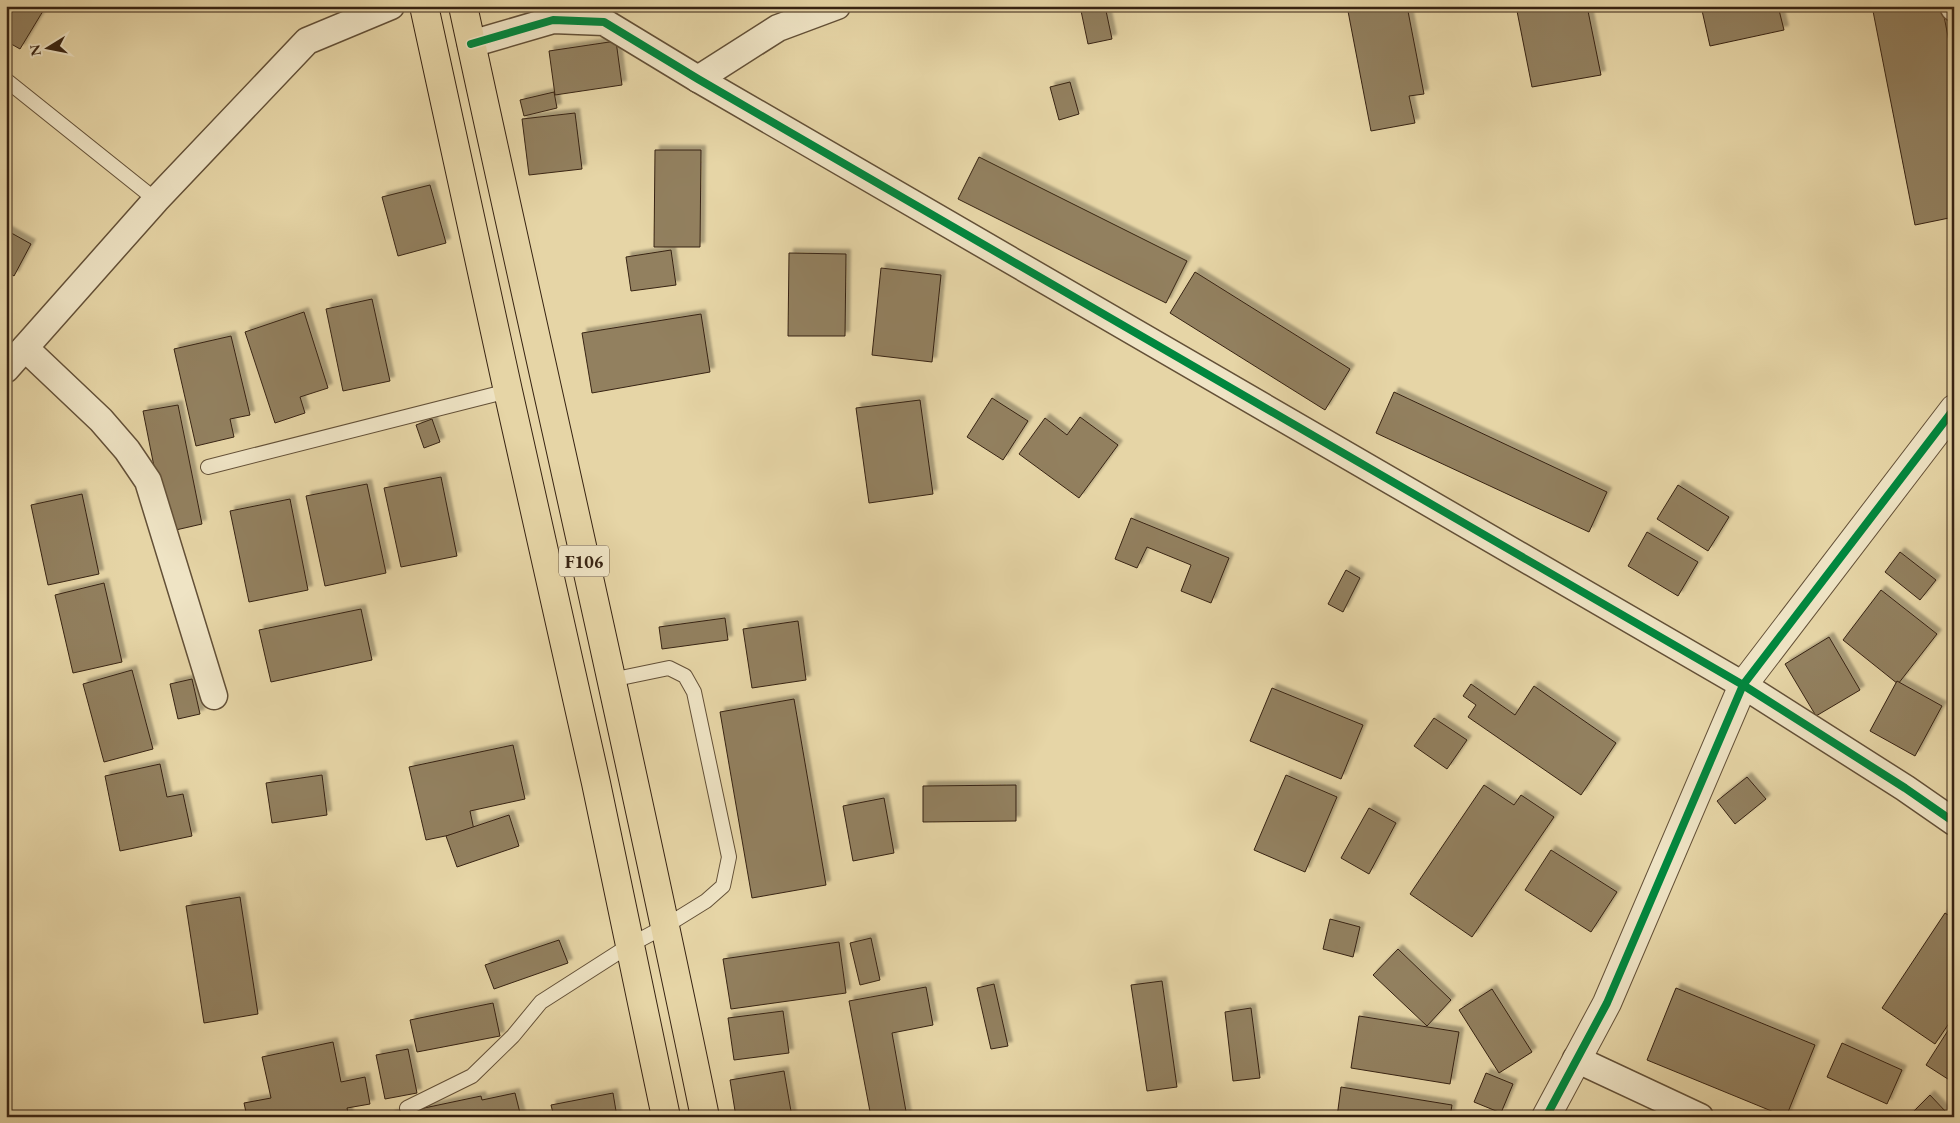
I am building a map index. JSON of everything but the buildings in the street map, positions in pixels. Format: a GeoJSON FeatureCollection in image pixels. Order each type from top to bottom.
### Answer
{"type":"FeatureCollection","features":[{"type":"Feature","properties":{"kind":"main road","name":"F106"},"geometry":{"type":"LineString","coordinates":[[424,6],[508,391],[584,726],[666,1117]]}},
{"type":"Feature","properties":{"kind":"main road","name":"F106"},"geometry":{"type":"LineString","coordinates":[[463,6],[673,961],[704,1117]]}},
{"type":"Feature","properties":{"kind":"street"},"geometry":{"type":"LineString","coordinates":[[6,369],[156,200],[307,41],[391,6]]}},
{"type":"Feature","properties":{"kind":"street"},"geometry":{"type":"LineString","coordinates":[[698,79],[778,28],[837,6]]}},
{"type":"Feature","properties":{"kind":"street"},"geometry":{"type":"LineString","coordinates":[[471,44],[553,20],[604,22],[698,79],[1743,684],[1905,788],[1954,822]]}},
{"type":"Feature","properties":{"kind":"street"},"geometry":{"type":"LineString","coordinates":[[25,348],[101,420],[127,450],[148,481],[214,696]]}},
{"type":"Feature","properties":{"kind":"street"},"geometry":{"type":"LineString","coordinates":[[1546,1117],[1607,1003],[1743,684],[1954,409]]}},
{"type":"Feature","properties":{"kind":"street"},"geometry":{"type":"LineString","coordinates":[[1576,1059],[1700,1117]]}},
{"type":"Feature","properties":{"kind":"lane"},"geometry":{"type":"LineString","coordinates":[[6,80],[156,200]]}},
{"type":"Feature","properties":{"kind":"lane"},"geometry":{"type":"LineString","coordinates":[[208,467],[508,391]]}},
{"type":"Feature","properties":{"kind":"lane"},"geometry":{"type":"LineString","coordinates":[[407,1108],[472,1076],[513,1036],[541,1002],[630,945],[706,901],[723,886],[729,857],[694,692],[685,676],[669,668],[611,680]]}},
{"type":"Feature","properties":{"kind":"cycle path"},"geometry":{"type":"LineString","coordinates":[[471,44],[553,20],[604,22],[698,79],[1743,685],[1905,788],[1954,822]]}},
{"type":"Feature","properties":{"kind":"cycle path"},"geometry":{"type":"LineString","coordinates":[[1546,1117],[1607,1003],[1743,685],[1954,409]]}}]}
